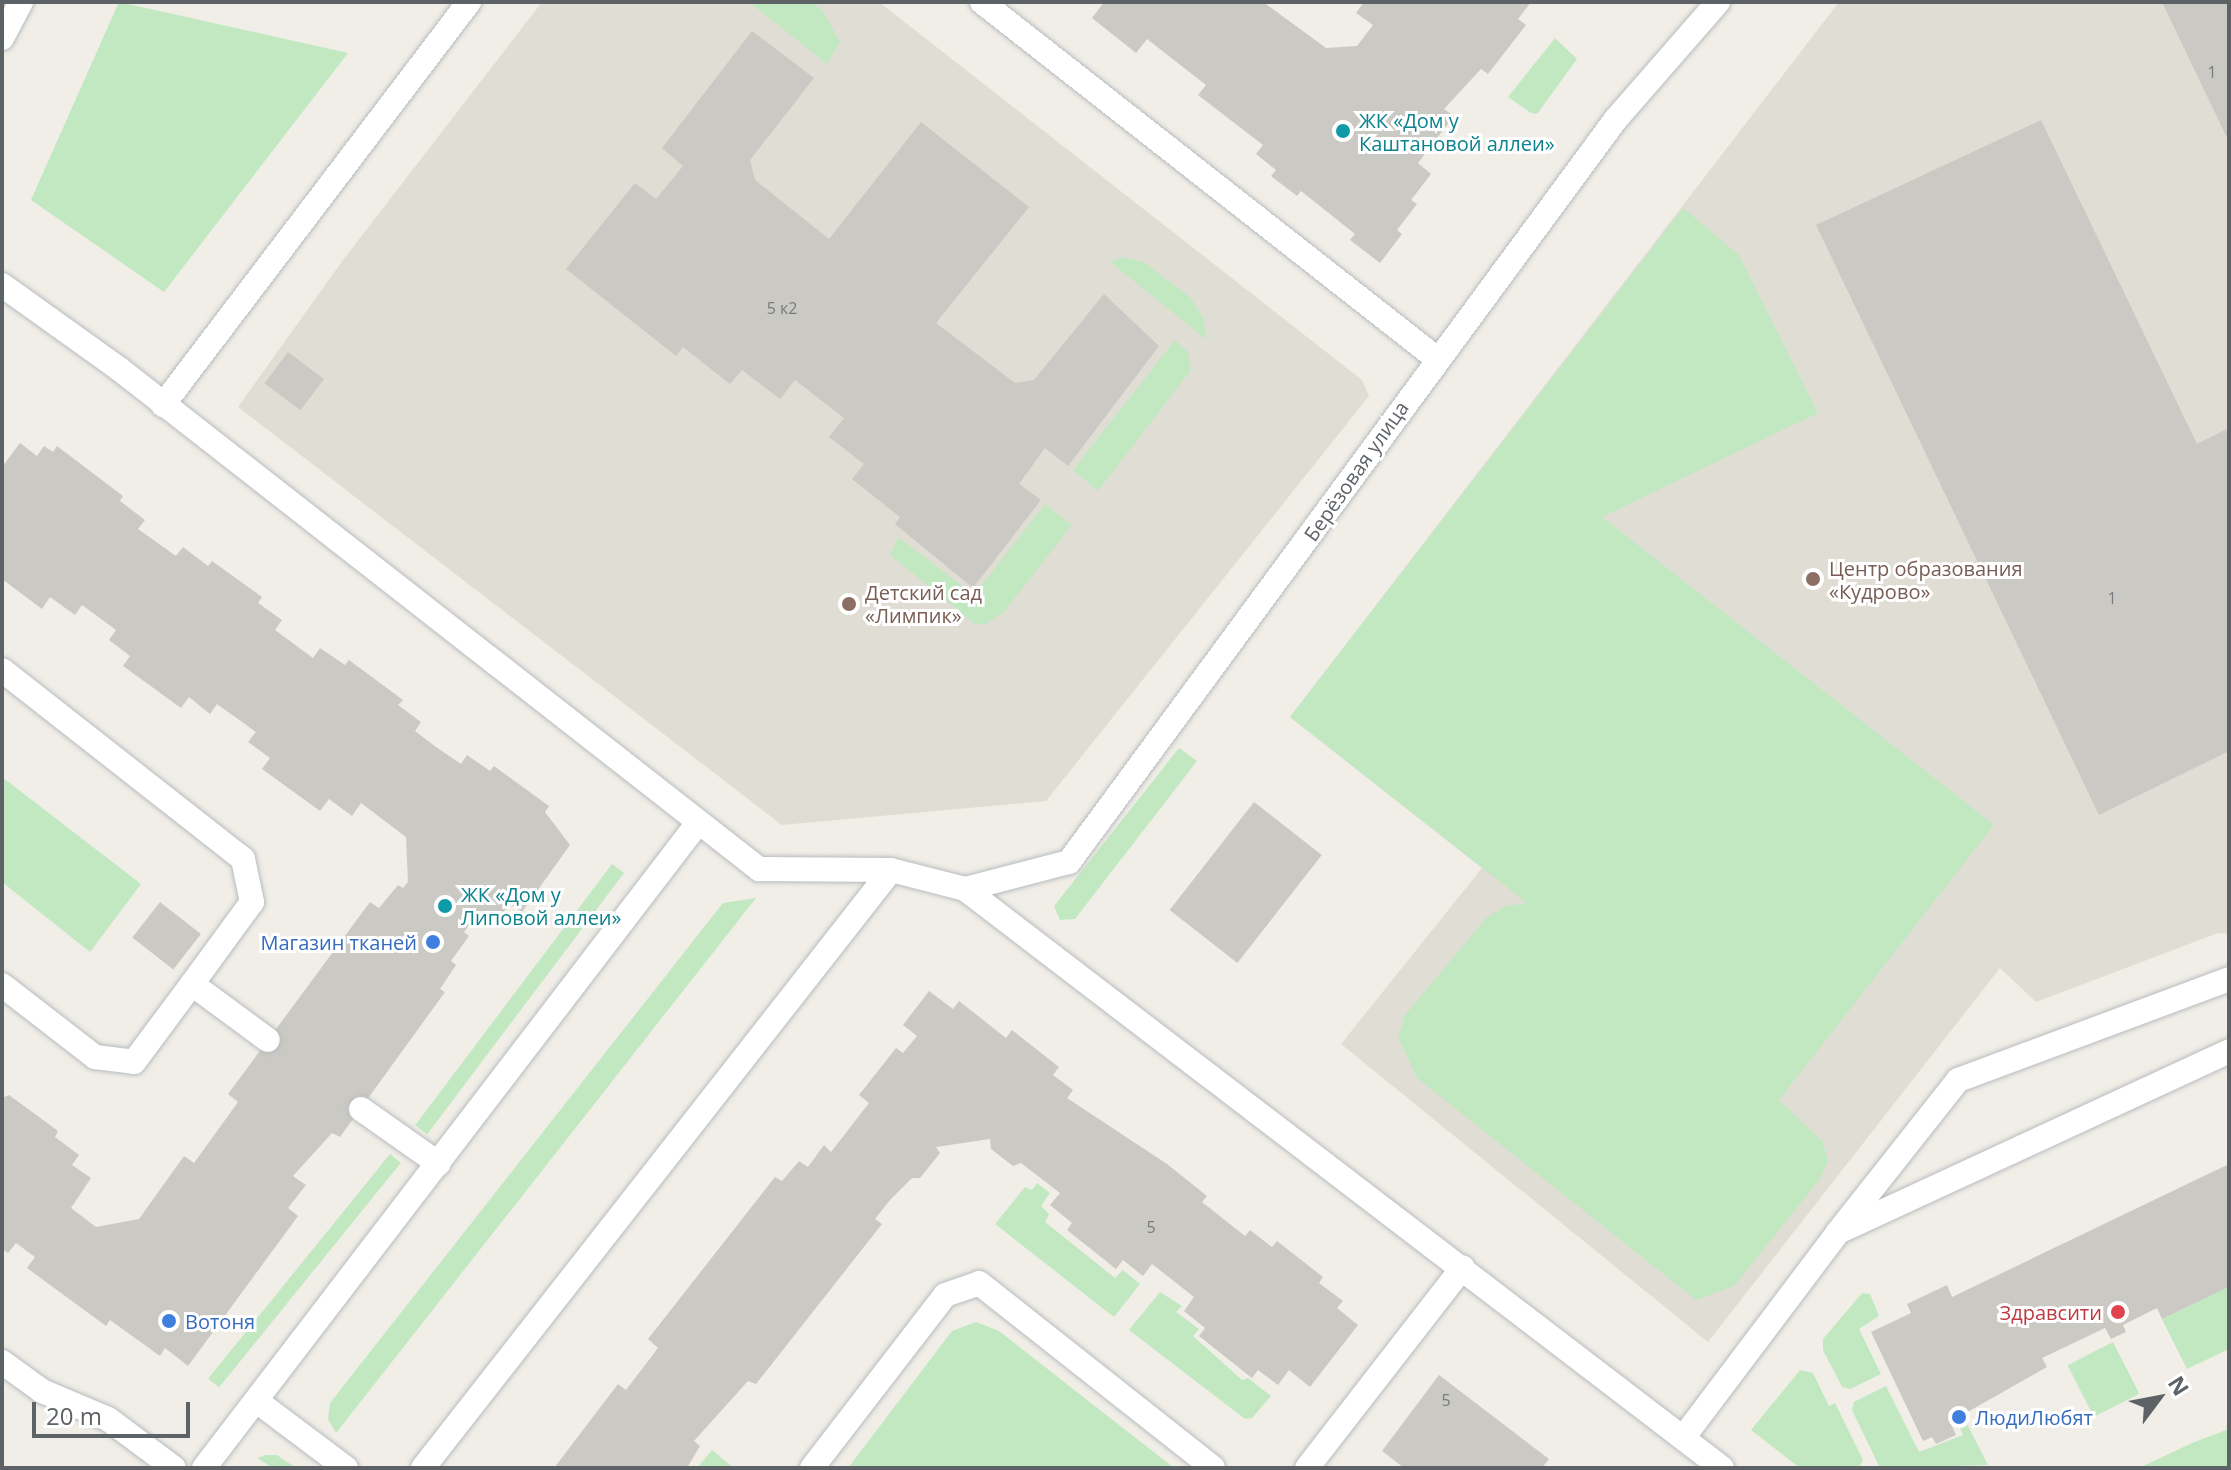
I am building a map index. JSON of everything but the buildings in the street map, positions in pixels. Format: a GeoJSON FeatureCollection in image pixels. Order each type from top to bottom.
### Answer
{"type":"FeatureCollection","features":[{"type":"Feature","properties":{"kind":"lane"},"geometry":{"type":"LineString","coordinates":[[2,38],[21,2]]}},
{"type":"Feature","properties":{"kind":"lane"},"geometry":{"type":"LineString","coordinates":[[163,405],[469,2]]}},
{"type":"Feature","properties":{"kind":"lane"},"geometry":{"type":"LineString","coordinates":[[982,2],[1436,358]]}},
{"type":"Feature","properties":{"kind":"lane","name":"Берёзовая улица"},"geometry":{"type":"LineString","coordinates":[[965,889],[1069,862],[1200,690],[1436,358],[1645,82],[1718,2]]}},
{"type":"Feature","properties":{"kind":"lane"},"geometry":{"type":"LineString","coordinates":[[2,285],[163,405],[697,824],[759,869],[891,870],[965,889],[1722,1468]]}},
{"type":"Feature","properties":{"kind":"lane"},"geometry":{"type":"LineString","coordinates":[[2,670],[243,859],[252,902],[134,1062],[95,1057],[2,985]]}},
{"type":"Feature","properties":{"kind":"lane"},"geometry":{"type":"LineString","coordinates":[[204,1468],[258,1402],[697,824]]}},
{"type":"Feature","properties":{"kind":"lane"},"geometry":{"type":"LineString","coordinates":[[423,1468],[891,870]]}},
{"type":"Feature","properties":{"kind":"lane"},"geometry":{"type":"LineString","coordinates":[[1683,1438],[1838,1232],[1958,1080],[2229,979]]}},
{"type":"Feature","properties":{"kind":"lane"},"geometry":{"type":"LineString","coordinates":[[192,984],[268,1040]]}},
{"type":"Feature","properties":{"kind":"lane"},"geometry":{"type":"LineString","coordinates":[[1838,1232],[2229,1051]]}},
{"type":"Feature","properties":{"kind":"lane"},"geometry":{"type":"LineString","coordinates":[[361,1109],[439,1164]]}},
{"type":"Feature","properties":{"kind":"lane"},"geometry":{"type":"LineString","coordinates":[[1307,1468],[1463,1267]]}},
{"type":"Feature","properties":{"kind":"lane"},"geometry":{"type":"LineString","coordinates":[[812,1468],[945,1295],[979,1283],[1213,1468]]}},
{"type":"Feature","properties":{"kind":"lane"},"geometry":{"type":"LineString","coordinates":[[2,1362],[42,1391],[108,1419],[174,1468]]}},
{"type":"Feature","properties":{"kind":"lane"},"geometry":{"type":"LineString","coordinates":[[258,1402],[346,1468]]}},
{"type":"Feature","properties":{"kind":"shaded area","name":"Детский сад «Лимпик»"},"geometry":{"type":"Polygon","coordinates":[[[542,2],[879,2],[1362,380],[1369,396],[1046,801],[782,825],[238,407],[343,260],[542,2]]]}},
{"type":"Feature","properties":{"kind":"shaded area","name":"Центр образования «Кудрово»"},"geometry":{"type":"Polygon","coordinates":[[[1839,2],[2229,2],[2229,934],[2218,933],[2036,1002],[2000,968],[1708,1342],[1341,1044],[1482,868],[1290,717],[1839,2]]]}},
{"type":"Feature","properties":{"kind":"green space"},"geometry":{"type":"Polygon","coordinates":[[[119,2],[348,53],[164,292],[31,200],[119,2]]]}},
{"type":"Feature","properties":{"kind":"green space"},"geometry":{"type":"Polygon","coordinates":[[[749,2],[811,2],[822,10],[840,42],[827,64],[749,2]]]}},
{"type":"Feature","properties":{"kind":"green space"},"geometry":{"type":"Polygon","coordinates":[[[1555,38],[1577,59],[1537,114],[1531,113],[1508,97],[1555,38]]]}},
{"type":"Feature","properties":{"kind":"green space"},"geometry":{"type":"Polygon","coordinates":[[[1683,208],[1739,255],[1818,413],[1602,517],[1994,825],[1779,1100],[1823,1142],[1828,1161],[1820,1179],[1734,1286],[1696,1300],[1417,1078],[1398,1037],[1405,1015],[1487,917],[1506,906],[1527,903],[1290,717],[1683,208]]]}},
{"type":"Feature","properties":{"kind":"green space"},"geometry":{"type":"Polygon","coordinates":[[[1124,257],[1145,263],[1190,297],[1203,317],[1207,340],[1110,262],[1124,257]]]}},
{"type":"Feature","properties":{"kind":"green space"},"geometry":{"type":"Polygon","coordinates":[[[1175,340],[1188,352],[1191,370],[1098,491],[1073,470],[1175,340]]]}},
{"type":"Feature","properties":{"kind":"green space"},"geometry":{"type":"Polygon","coordinates":[[[1045,504],[1072,525],[1003,613],[985,624],[975,624],[890,555],[898,537],[974,595],[1045,504]]]}},
{"type":"Feature","properties":{"kind":"green space"},"geometry":{"type":"Polygon","coordinates":[[[1179,748],[1197,761],[1075,919],[1060,920],[1054,906],[1179,748]]]}},
{"type":"Feature","properties":{"kind":"green space"},"geometry":{"type":"Polygon","coordinates":[[[2,777],[141,884],[90,952],[2,882],[2,777]]]}},
{"type":"Feature","properties":{"kind":"green space"},"geometry":{"type":"Polygon","coordinates":[[[612,864],[624,873],[427,1134],[415,1125],[612,864]]]}},
{"type":"Feature","properties":{"kind":"green space"},"geometry":{"type":"Polygon","coordinates":[[[756,898],[336,1433],[328,1419],[330,1403],[723,903],[756,898]]]}},
{"type":"Feature","properties":{"kind":"green space"},"geometry":{"type":"Polygon","coordinates":[[[390,1154],[401,1163],[219,1387],[208,1379],[390,1154]]]}},
{"type":"Feature","properties":{"kind":"green space"},"geometry":{"type":"Polygon","coordinates":[[[1037,1183],[1050,1193],[1041,1206],[1049,1214],[1045,1222],[1115,1278],[1123,1270],[1140,1284],[1114,1317],[995,1224],[1025,1187],[1032,1190],[1037,1183]]]}},
{"type":"Feature","properties":{"kind":"green space"},"geometry":{"type":"Polygon","coordinates":[[[2229,1287],[2229,1349],[2187,1369],[2162,1319],[2229,1287]]]}},
{"type":"Feature","properties":{"kind":"green space"},"geometry":{"type":"Polygon","coordinates":[[[1160,1292],[1182,1306],[1176,1312],[1199,1329],[1193,1336],[1242,1380],[1248,1378],[1271,1396],[1252,1418],[1245,1419],[1129,1330],[1160,1292]]]}},
{"type":"Feature","properties":{"kind":"green space"},"geometry":{"type":"Polygon","coordinates":[[[1862,1293],[1870,1294],[1879,1316],[1859,1329],[1881,1374],[1850,1389],[1842,1387],[1823,1350],[1823,1339],[1862,1293]]]}},
{"type":"Feature","properties":{"kind":"green space"},"geometry":{"type":"Polygon","coordinates":[[[976,1322],[999,1331],[1174,1468],[848,1468],[952,1331],[976,1322]]]}},
{"type":"Feature","properties":{"kind":"green space"},"geometry":{"type":"Polygon","coordinates":[[[2113,1342],[2139,1394],[2094,1417],[2068,1365],[2113,1342]]]}},
{"type":"Feature","properties":{"kind":"green space"},"geometry":{"type":"Polygon","coordinates":[[[1800,1370],[1813,1373],[1829,1406],[1835,1403],[1863,1460],[1859,1468],[1800,1468],[1751,1430],[1800,1370]]]}},
{"type":"Feature","properties":{"kind":"green space"},"geometry":{"type":"Polygon","coordinates":[[[1886,1386],[1919,1452],[1963,1435],[1960,1428],[1967,1424],[1988,1465],[1880,1468],[1852,1410],[1854,1402],[1886,1386]]]}},
{"type":"Feature","properties":{"kind":"green space"},"geometry":{"type":"Polygon","coordinates":[[[2229,1429],[2229,1468],[2139,1468],[2192,1443],[2229,1429]]]}},
{"type":"Feature","properties":{"kind":"green space"},"geometry":{"type":"Polygon","coordinates":[[[712,1450],[734,1468],[697,1468],[712,1450]]]}},
{"type":"Feature","properties":{"kind":"green space"},"geometry":{"type":"Polygon","coordinates":[[[277,1455],[296,1468],[273,1468],[257,1458],[277,1455]]]}},
{"type":"Feature","properties":{"kind":"place","name":"ЖК «Дом у Каштановой аллеи»"},"geometry":{"type":"Point","coordinates":[1343,131]}},
{"type":"Feature","properties":{"kind":"place","name":"Центр образования «Кудрово»"},"geometry":{"type":"Point","coordinates":[1813,579]}},
{"type":"Feature","properties":{"kind":"place","name":"Детский сад «Лимпик»"},"geometry":{"type":"Point","coordinates":[849,604]}},
{"type":"Feature","properties":{"kind":"place","name":"ЖК «Дом у Липовой аллеи»"},"geometry":{"type":"Point","coordinates":[445,906]}},
{"type":"Feature","properties":{"kind":"place","name":"Магазин тканей"},"geometry":{"type":"Point","coordinates":[433,942]}},
{"type":"Feature","properties":{"kind":"place","name":"Здравсити"},"geometry":{"type":"Point","coordinates":[2118,1312]}},
{"type":"Feature","properties":{"kind":"place","name":"Вотоня"},"geometry":{"type":"Point","coordinates":[169,1321]}},
{"type":"Feature","properties":{"kind":"place","name":"ЛюдиЛюбят"},"geometry":{"type":"Point","coordinates":[1959,1417]}}]}
